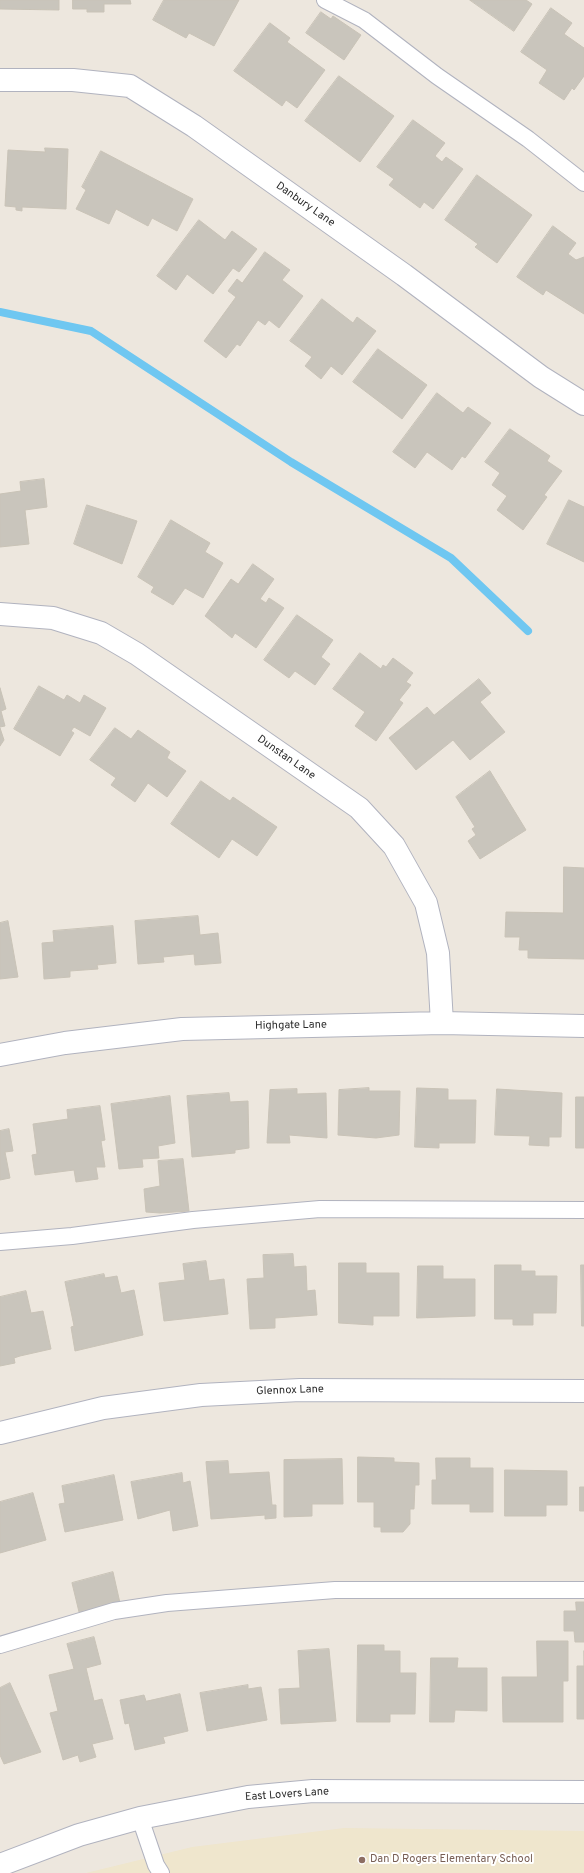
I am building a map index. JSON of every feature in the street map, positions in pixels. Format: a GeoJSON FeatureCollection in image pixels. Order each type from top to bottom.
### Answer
{"type":"FeatureCollection","features":[{"type":"Feature","properties":{"kind":"street","name":"Danbury Lane"},"geometry":{"type":"LineString","coordinates":[[0,80],[73,80],[130,86],[194,126],[404,275],[541,378],[584,404]]}},
{"type":"Feature","properties":{"kind":"street","name":"Dunstan Lane"},"geometry":{"type":"LineString","coordinates":[[0,614],[53,618],[101,633],[137,654],[359,808],[394,846],[426,903],[438,953],[442,1023]]}},
{"type":"Feature","properties":{"kind":"street","name":"Highgate Lane"},"geometry":{"type":"LineString","coordinates":[[0,1055],[65,1043],[182,1029],[442,1023],[584,1026]]}},
{"type":"Feature","properties":{"kind":"street","name":"Glennox Lane"},"geometry":{"type":"LineString","coordinates":[[0,1433],[103,1408],[201,1395],[300,1390],[584,1391]]}},
{"type":"Feature","properties":{"kind":"street","name":"East Lovers Lane"},"geometry":{"type":"LineString","coordinates":[[6,1866],[79,1835],[140,1818],[248,1797],[313,1791],[584,1792]]}},
{"type":"Feature","properties":{"kind":"lane"},"geometry":{"type":"LineString","coordinates":[[325,0],[364,20],[437,76],[528,140],[584,182]]}},
{"type":"Feature","properties":{"kind":"lane"},"geometry":{"type":"LineString","coordinates":[[0,1242],[72,1236],[193,1220],[320,1209],[584,1210]]}},
{"type":"Feature","properties":{"kind":"lane"},"geometry":{"type":"LineString","coordinates":[[0,1645],[114,1611],[167,1603],[335,1590],[584,1590]]}},
{"type":"Feature","properties":{"kind":"lane"},"geometry":{"type":"LineString","coordinates":[[140,1818],[156,1866],[161,1873]]}},
{"type":"Feature","properties":{"kind":"shaded area","name":"Dan D Rogers Elementary School"},"geometry":{"type":"Polygon","coordinates":[[[344,1828],[584,1831],[584,1873],[86,1873],[192,1847],[344,1828]]]}},
{"type":"Feature","properties":{"kind":"building"},"geometry":{"type":"Polygon","coordinates":[[[0,0],[59,0],[59,10],[0,9],[0,0]]]}},
{"type":"Feature","properties":{"kind":"building"},"geometry":{"type":"Polygon","coordinates":[[[73,0],[130,0],[131,4],[104,4],[104,12],[87,12],[87,9],[73,9],[73,0]]]}},
{"type":"Feature","properties":{"kind":"building"},"geometry":{"type":"Polygon","coordinates":[[[164,0],[239,0],[214,46],[189,33],[186,38],[153,20],[164,0]]]}},
{"type":"Feature","properties":{"kind":"building"},"geometry":{"type":"Polygon","coordinates":[[[470,0],[526,0],[532,4],[514,31],[470,0]]]}},
{"type":"Feature","properties":{"kind":"building"},"geometry":{"type":"Polygon","coordinates":[[[551,8],[572,23],[564,34],[584,48],[584,76],[574,90],[572,88],[564,100],[539,83],[547,70],[521,52],[551,8]]]}},
{"type":"Feature","properties":{"kind":"building"},"geometry":{"type":"Polygon","coordinates":[[[321,12],[331,19],[333,16],[361,35],[344,60],[306,33],[321,12]]]}},
{"type":"Feature","properties":{"kind":"building"},"geometry":{"type":"Polygon","coordinates":[[[270,23],[290,38],[287,42],[325,70],[297,108],[286,100],[282,106],[234,71],[270,23]]]}},
{"type":"Feature","properties":{"kind":"building"},"geometry":{"type":"Polygon","coordinates":[[[339,76],[394,116],[360,162],[305,121],[339,76]]]}},
{"type":"Feature","properties":{"kind":"building"},"geometry":{"type":"Polygon","coordinates":[[[413,120],[445,143],[435,156],[442,162],[446,157],[463,169],[433,209],[424,202],[420,208],[389,185],[394,179],[377,167],[413,120]]]}},
{"type":"Feature","properties":{"kind":"building"},"geometry":{"type":"Polygon","coordinates":[[[45,148],[68,149],[66,209],[22,207],[22,211],[16,210],[16,207],[5,206],[8,150],[45,152],[45,148]]]}},
{"type":"Feature","properties":{"kind":"building"},"geometry":{"type":"Polygon","coordinates":[[[101,151],[193,199],[177,231],[152,218],[148,226],[116,209],[109,224],[76,209],[86,190],[82,187],[101,151]]]}},
{"type":"Feature","properties":{"kind":"building"},"geometry":{"type":"Polygon","coordinates":[[[477,175],[532,215],[497,263],[475,247],[478,244],[445,220],[477,175]]]}},
{"type":"Feature","properties":{"kind":"building"},"geometry":{"type":"Polygon","coordinates":[[[199,220],[225,240],[232,231],[257,249],[239,272],[233,268],[213,294],[187,274],[176,290],[157,276],[199,220]]]}},
{"type":"Feature","properties":{"kind":"building"},"geometry":{"type":"Polygon","coordinates":[[[553,226],[576,243],[568,254],[576,260],[584,257],[584,314],[546,290],[543,295],[517,277],[553,226]]]}},
{"type":"Feature","properties":{"kind":"building"},"geometry":{"type":"Polygon","coordinates":[[[265,252],[290,270],[282,280],[303,296],[279,328],[269,320],[265,325],[258,320],[240,346],[237,344],[226,358],[204,341],[236,297],[228,291],[237,279],[242,283],[265,252]]]}},
{"type":"Feature","properties":{"kind":"building"},"geometry":{"type":"Polygon","coordinates":[[[322,299],[353,323],[357,317],[376,331],[342,375],[331,366],[321,379],[305,366],[312,357],[290,341],[322,299]]]}},
{"type":"Feature","properties":{"kind":"building"},"geometry":{"type":"Polygon","coordinates":[[[378,349],[427,385],[402,419],[353,382],[378,349]]]}},
{"type":"Feature","properties":{"kind":"building"},"geometry":{"type":"Polygon","coordinates":[[[437,393],[463,413],[468,407],[491,423],[465,458],[462,456],[452,470],[427,452],[415,468],[393,452],[437,393]]]}},
{"type":"Feature","properties":{"kind":"building"},"geometry":{"type":"Polygon","coordinates":[[[510,429],[550,456],[547,461],[562,471],[544,495],[547,497],[523,530],[497,510],[507,496],[492,485],[500,473],[485,462],[510,429]]]}},
{"type":"Feature","properties":{"kind":"building"},"geometry":{"type":"Polygon","coordinates":[[[44,479],[47,507],[25,510],[29,544],[0,547],[0,494],[21,491],[20,482],[44,479]]]}},
{"type":"Feature","properties":{"kind":"building"},"geometry":{"type":"Polygon","coordinates":[[[569,500],[584,507],[584,562],[547,544],[569,500]]]}},
{"type":"Feature","properties":{"kind":"building"},"geometry":{"type":"Polygon","coordinates":[[[87,505],[137,521],[122,564],[74,544],[87,505]]]}},
{"type":"Feature","properties":{"kind":"building"},"geometry":{"type":"Polygon","coordinates":[[[171,520],[210,543],[205,552],[223,563],[203,598],[185,588],[173,605],[151,592],[154,587],[138,577],[171,520]]]}},
{"type":"Feature","properties":{"kind":"building"},"geometry":{"type":"Polygon","coordinates":[[[253,564],[274,579],[260,599],[266,603],[269,598],[284,608],[256,648],[235,633],[232,638],[205,616],[231,579],[238,584],[253,564]]]}},
{"type":"Feature","properties":{"kind":"building"},"geometry":{"type":"Polygon","coordinates":[[[297,615],[333,640],[321,657],[330,664],[315,685],[295,671],[289,678],[264,660],[297,615]]]}},
{"type":"Feature","properties":{"kind":"building"},"geometry":{"type":"Polygon","coordinates":[[[360,653],[381,669],[383,665],[386,667],[393,658],[413,673],[406,682],[411,685],[399,700],[403,703],[376,741],[355,726],[365,712],[333,689],[360,653]]]}},
{"type":"Feature","properties":{"kind":"building"},"geometry":{"type":"Polygon","coordinates":[[[479,679],[491,693],[480,702],[505,732],[470,760],[453,740],[416,770],[389,738],[427,707],[434,715],[479,679]]]}},
{"type":"Feature","properties":{"kind":"building"},"geometry":{"type":"Polygon","coordinates":[[[39,686],[64,700],[67,695],[80,703],[84,695],[106,708],[90,736],[74,727],[71,731],[74,733],[60,756],[14,729],[39,686]]]}},
{"type":"Feature","properties":{"kind":"building"},"geometry":{"type":"Polygon","coordinates":[[[0,688],[6,709],[1,711],[5,726],[0,727],[0,688]]]}},
{"type":"Feature","properties":{"kind":"building"},"geometry":{"type":"Polygon","coordinates":[[[0,728],[4,740],[0,746],[0,728]]]}},
{"type":"Feature","properties":{"kind":"building"},"geometry":{"type":"Polygon","coordinates":[[[115,728],[131,739],[138,730],[170,752],[167,758],[186,771],[167,797],[148,783],[135,802],[111,785],[116,778],[90,760],[115,728]]]}},
{"type":"Feature","properties":{"kind":"building"},"geometry":{"type":"Polygon","coordinates":[[[490,771],[526,830],[480,859],[468,841],[476,835],[472,829],[475,827],[456,797],[490,771]]]}},
{"type":"Feature","properties":{"kind":"building"},"geometry":{"type":"Polygon","coordinates":[[[201,781],[230,801],[233,797],[277,827],[257,856],[232,839],[219,858],[171,824],[201,781]]]}},
{"type":"Feature","properties":{"kind":"building"},"geometry":{"type":"Polygon","coordinates":[[[564,867],[584,868],[584,959],[528,958],[528,950],[519,950],[520,937],[505,937],[506,912],[563,913],[564,867]]]}},
{"type":"Feature","properties":{"kind":"building"},"geometry":{"type":"Polygon","coordinates":[[[198,916],[200,935],[218,933],[221,963],[195,965],[194,954],[163,957],[164,962],[138,964],[135,921],[198,916]]]}},
{"type":"Feature","properties":{"kind":"building"},"geometry":{"type":"Polygon","coordinates":[[[8,921],[18,977],[0,979],[0,923],[8,921]]]}},
{"type":"Feature","properties":{"kind":"building"},"geometry":{"type":"Polygon","coordinates":[[[113,926],[116,963],[97,965],[98,969],[70,971],[70,977],[44,979],[42,943],[54,942],[53,931],[113,926]]]}},
{"type":"Feature","properties":{"kind":"building"},"geometry":{"type":"Polygon","coordinates":[[[369,1088],[369,1091],[400,1091],[399,1135],[376,1138],[338,1135],[339,1090],[369,1088]]]}},
{"type":"Feature","properties":{"kind":"building"},"geometry":{"type":"Polygon","coordinates":[[[417,1088],[448,1089],[448,1100],[476,1100],[475,1143],[439,1143],[439,1148],[415,1147],[417,1088]]]}},
{"type":"Feature","properties":{"kind":"building"},"geometry":{"type":"Polygon","coordinates":[[[297,1089],[297,1094],[326,1093],[327,1138],[289,1135],[290,1143],[267,1143],[270,1090],[297,1089]]]}},
{"type":"Feature","properties":{"kind":"building"},"geometry":{"type":"Polygon","coordinates":[[[497,1089],[562,1093],[561,1137],[549,1137],[549,1146],[529,1145],[530,1136],[495,1135],[497,1089]]]}},
{"type":"Feature","properties":{"kind":"building"},"geometry":{"type":"Polygon","coordinates":[[[229,1093],[230,1102],[248,1101],[249,1148],[235,1150],[235,1153],[192,1157],[187,1096],[229,1093]]]}},
{"type":"Feature","properties":{"kind":"building"},"geometry":{"type":"Polygon","coordinates":[[[170,1096],[175,1143],[158,1146],[159,1158],[142,1159],[143,1167],[119,1169],[111,1104],[170,1096]]]}},
{"type":"Feature","properties":{"kind":"building"},"geometry":{"type":"Polygon","coordinates":[[[576,1097],[584,1097],[584,1148],[576,1148],[576,1097]]]}},
{"type":"Feature","properties":{"kind":"building"},"geometry":{"type":"Polygon","coordinates":[[[100,1106],[105,1140],[101,1141],[105,1167],[96,1167],[98,1179],[76,1182],[74,1170],[35,1175],[32,1155],[37,1154],[33,1124],[68,1119],[67,1110],[100,1106]]]}},
{"type":"Feature","properties":{"kind":"building"},"geometry":{"type":"Polygon","coordinates":[[[9,1129],[13,1151],[5,1152],[10,1178],[0,1180],[0,1131],[9,1129]]]}},
{"type":"Feature","properties":{"kind":"building"},"geometry":{"type":"Polygon","coordinates":[[[183,1159],[189,1211],[160,1213],[146,1212],[144,1189],[160,1186],[158,1161],[183,1159]]]}},
{"type":"Feature","properties":{"kind":"building"},"geometry":{"type":"Polygon","coordinates":[[[293,1254],[294,1267],[306,1266],[307,1291],[315,1290],[317,1315],[275,1318],[275,1328],[250,1329],[247,1279],[264,1278],[263,1255],[293,1254]]]}},
{"type":"Feature","properties":{"kind":"building"},"geometry":{"type":"Polygon","coordinates":[[[206,1261],[209,1281],[224,1279],[228,1314],[164,1321],[159,1283],[185,1280],[183,1264],[206,1261]]]}},
{"type":"Feature","properties":{"kind":"building"},"geometry":{"type":"Polygon","coordinates":[[[339,1263],[366,1263],[366,1273],[399,1273],[399,1316],[373,1316],[373,1325],[339,1323],[339,1263]]]}},
{"type":"Feature","properties":{"kind":"building"},"geometry":{"type":"Polygon","coordinates":[[[495,1265],[521,1265],[521,1271],[535,1271],[535,1276],[557,1276],[556,1313],[533,1313],[533,1325],[513,1325],[513,1319],[495,1319],[495,1265]]]}},
{"type":"Feature","properties":{"kind":"building"},"geometry":{"type":"Polygon","coordinates":[[[581,1265],[584,1265],[584,1326],[582,1326],[581,1265]]]}},
{"type":"Feature","properties":{"kind":"building"},"geometry":{"type":"Polygon","coordinates":[[[418,1266],[443,1266],[443,1279],[475,1279],[475,1316],[417,1318],[418,1266]]]}},
{"type":"Feature","properties":{"kind":"building"},"geometry":{"type":"Polygon","coordinates":[[[104,1274],[105,1278],[117,1276],[121,1293],[134,1290],[143,1335],[75,1351],[71,1327],[74,1326],[65,1282],[104,1274]]]}},
{"type":"Feature","properties":{"kind":"building"},"geometry":{"type":"Polygon","coordinates":[[[26,1291],[31,1313],[43,1311],[51,1349],[14,1358],[15,1363],[0,1366],[0,1297],[26,1291]]]}},
{"type":"Feature","properties":{"kind":"building"},"geometry":{"type":"Polygon","coordinates":[[[358,1457],[394,1458],[394,1462],[419,1463],[419,1485],[415,1485],[414,1509],[410,1509],[410,1524],[403,1532],[381,1532],[381,1527],[374,1527],[374,1502],[358,1502],[358,1457]]]}},
{"type":"Feature","properties":{"kind":"building"},"geometry":{"type":"Polygon","coordinates":[[[436,1458],[470,1458],[470,1468],[493,1468],[493,1512],[470,1512],[470,1504],[432,1504],[432,1480],[436,1480],[436,1458]]]}},
{"type":"Feature","properties":{"kind":"building"},"geometry":{"type":"Polygon","coordinates":[[[342,1459],[343,1504],[312,1504],[312,1516],[284,1517],[284,1460],[342,1459]]]}},
{"type":"Feature","properties":{"kind":"building"},"geometry":{"type":"Polygon","coordinates":[[[228,1461],[229,1474],[269,1472],[272,1505],[276,1505],[276,1518],[265,1519],[265,1515],[211,1519],[206,1462],[228,1461]]]}},
{"type":"Feature","properties":{"kind":"building"},"geometry":{"type":"Polygon","coordinates":[[[505,1470],[567,1471],[567,1505],[546,1505],[546,1516],[505,1516],[505,1470]]]}},
{"type":"Feature","properties":{"kind":"building"},"geometry":{"type":"Polygon","coordinates":[[[182,1473],[183,1483],[190,1481],[198,1526],[173,1531],[170,1510],[138,1519],[131,1482],[182,1473]]]}},
{"type":"Feature","properties":{"kind":"building"},"geometry":{"type":"Polygon","coordinates":[[[114,1475],[123,1520],[65,1532],[59,1504],[65,1503],[62,1486],[114,1475]]]}},
{"type":"Feature","properties":{"kind":"building"},"geometry":{"type":"Polygon","coordinates":[[[580,1487],[584,1487],[584,1511],[580,1511],[580,1487]]]}},
{"type":"Feature","properties":{"kind":"building"},"geometry":{"type":"Polygon","coordinates":[[[33,1493],[46,1540],[0,1553],[0,1502],[33,1493]]]}},
{"type":"Feature","properties":{"kind":"building"},"geometry":{"type":"Polygon","coordinates":[[[113,1572],[120,1603],[79,1612],[72,1583],[113,1572]]]}},
{"type":"Feature","properties":{"kind":"building"},"geometry":{"type":"Polygon","coordinates":[[[576,1602],[584,1602],[584,1642],[575,1642],[574,1631],[564,1631],[564,1611],[576,1611],[576,1602]]]}},
{"type":"Feature","properties":{"kind":"building"},"geometry":{"type":"Polygon","coordinates":[[[94,1637],[101,1664],[86,1668],[94,1701],[102,1699],[113,1739],[92,1744],[96,1757],[80,1762],[78,1755],[63,1760],[50,1713],[58,1711],[49,1675],[74,1669],[67,1644],[94,1637]]]}},
{"type":"Feature","properties":{"kind":"building"},"geometry":{"type":"Polygon","coordinates":[[[537,1641],[568,1641],[568,1681],[563,1681],[563,1722],[503,1722],[502,1677],[537,1677],[537,1641]]]}},
{"type":"Feature","properties":{"kind":"building"},"geometry":{"type":"Polygon","coordinates":[[[358,1645],[384,1645],[384,1651],[400,1651],[400,1673],[416,1673],[415,1714],[390,1714],[390,1722],[357,1722],[358,1645]]]}},
{"type":"Feature","properties":{"kind":"building"},"geometry":{"type":"Polygon","coordinates":[[[329,1649],[336,1721],[281,1724],[279,1689],[300,1688],[298,1651],[329,1649]]]}},
{"type":"Feature","properties":{"kind":"building"},"geometry":{"type":"Polygon","coordinates":[[[431,1658],[458,1658],[457,1668],[487,1668],[487,1711],[455,1710],[454,1722],[430,1722],[431,1658]]]}},
{"type":"Feature","properties":{"kind":"building"},"geometry":{"type":"Polygon","coordinates":[[[577,1666],[584,1666],[584,1719],[577,1719],[577,1666]]]}},
{"type":"Feature","properties":{"kind":"building"},"geometry":{"type":"Polygon","coordinates":[[[10,1683],[41,1752],[4,1764],[0,1755],[0,1688],[10,1683]]]}},
{"type":"Feature","properties":{"kind":"building"},"geometry":{"type":"Polygon","coordinates":[[[248,1685],[248,1689],[261,1687],[267,1720],[207,1731],[200,1693],[248,1685]]]}},
{"type":"Feature","properties":{"kind":"building"},"geometry":{"type":"Polygon","coordinates":[[[180,1694],[188,1731],[163,1737],[165,1743],[135,1750],[129,1723],[125,1724],[120,1700],[144,1695],[146,1701],[180,1694]]]}},
{"type":"Feature","properties":{"kind":"waterway"},"geometry":{"type":"LineString","coordinates":[[0,312],[91,331],[291,462],[451,558],[528,631]]}},
{"type":"Feature","properties":{"kind":"place","name":"Dan D Rogers Elementary School"},"geometry":{"type":"Point","coordinates":[362,1860]}}]}
